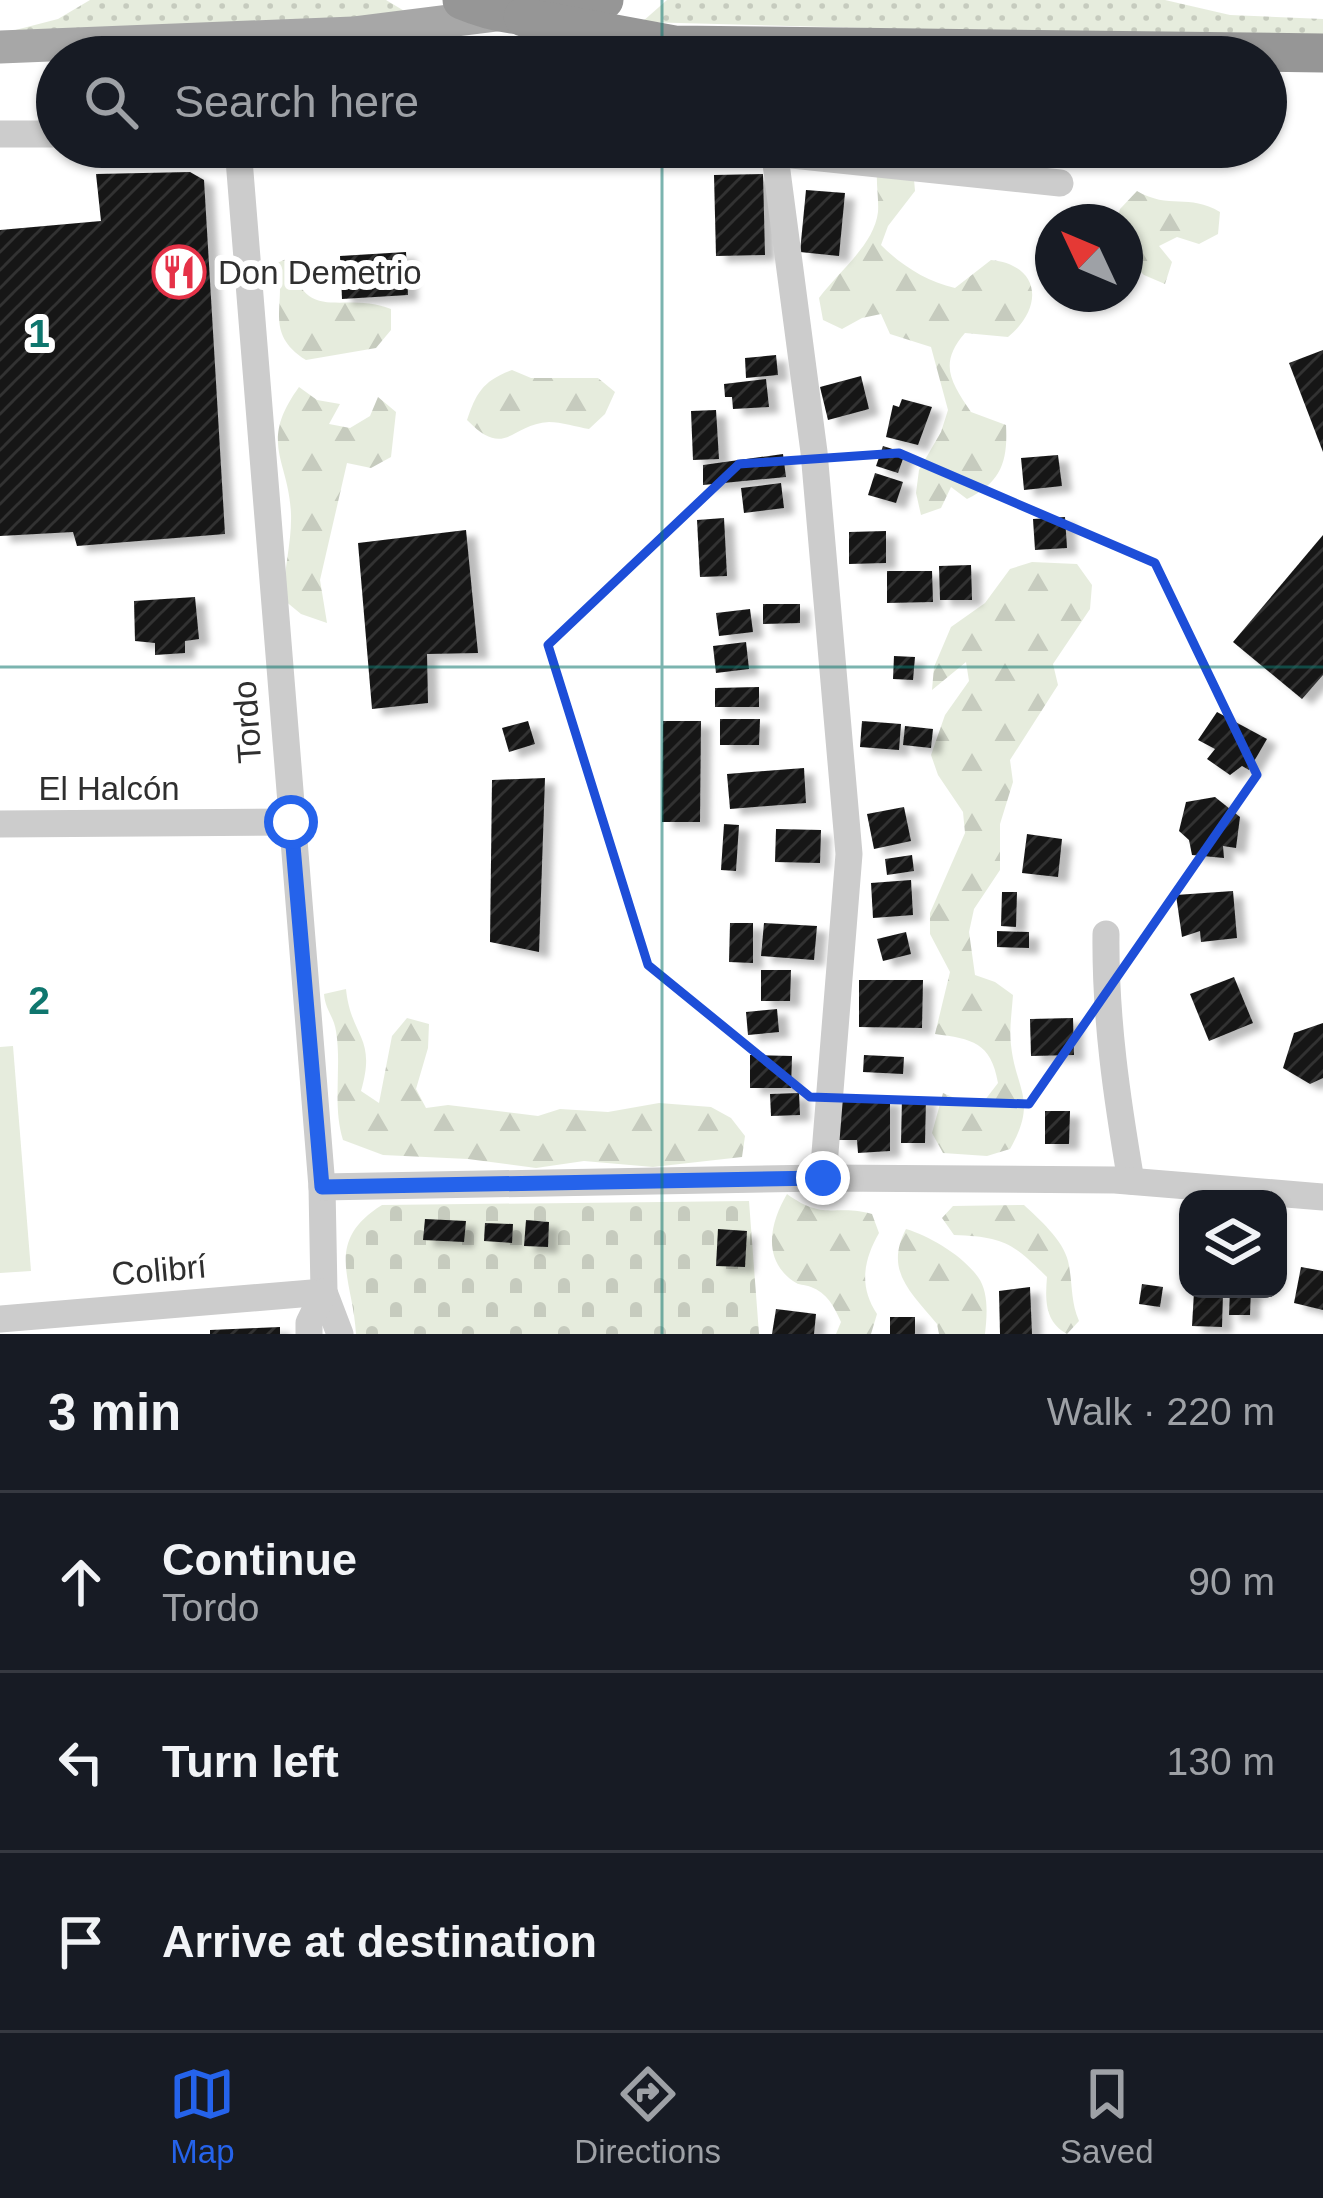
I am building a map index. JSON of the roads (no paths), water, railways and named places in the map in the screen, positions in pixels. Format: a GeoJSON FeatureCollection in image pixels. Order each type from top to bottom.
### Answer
{"type":"FeatureCollection","features":[{"type":"Feature","properties":{"kind":"highway"},"geometry":{"type":"LineString","coordinates":[[494,10],[578,10],[604,0]]}},
{"type":"Feature","properties":{"kind":"highway"},"geometry":{"type":"LineString","coordinates":[[494,10],[608,36]]}},
{"type":"Feature","properties":{"kind":"highway"},"geometry":{"type":"LineString","coordinates":[[1287,53],[1323,53]]}},
{"type":"Feature","properties":{"kind":"main road"},"geometry":{"type":"LineString","coordinates":[[277,36],[353,33],[494,10]]}},
{"type":"Feature","properties":{"kind":"main road"},"geometry":{"type":"LineString","coordinates":[[0,47],[36,46]]}},
{"type":"Feature","properties":{"kind":"street"},"geometry":{"type":"LineString","coordinates":[[0,134],[36,134]]}},
{"type":"Feature","properties":{"kind":"street","name":"Tordo"},"geometry":{"type":"LineString","coordinates":[[240,168],[322,1187],[324,1292],[340,1334]]}},
{"type":"Feature","properties":{"kind":"street"},"geometry":{"type":"LineString","coordinates":[[777,168],[814,452],[849,854],[823,1178]]}},
{"type":"Feature","properties":{"kind":"street"},"geometry":{"type":"LineString","coordinates":[[902,168],[1060,183]]}},
{"type":"Feature","properties":{"kind":"street","name":"El Halcón"},"geometry":{"type":"LineString","coordinates":[[0,824],[291,822]]}},
{"type":"Feature","properties":{"kind":"street"},"geometry":{"type":"LineString","coordinates":[[1106,934],[1108,1007],[1131,1181]]}},
{"type":"Feature","properties":{"kind":"street"},"geometry":{"type":"LineString","coordinates":[[322,1187],[823,1178],[1131,1181],[1323,1197]]}},
{"type":"Feature","properties":{"kind":"street","name":"Tordo"},"geometry":{"type":"LineString","coordinates":[[309,1334],[308,1323],[324,1292]]}},
{"type":"Feature","properties":{"kind":"street","name":"Colibrí"},"geometry":{"type":"LineString","coordinates":[[0,1319],[324,1292]]}},
{"type":"Feature","properties":{"kind":"place","name":"Don Demetrio"},"geometry":{"type":"Point","coordinates":[179,272]}}]}
